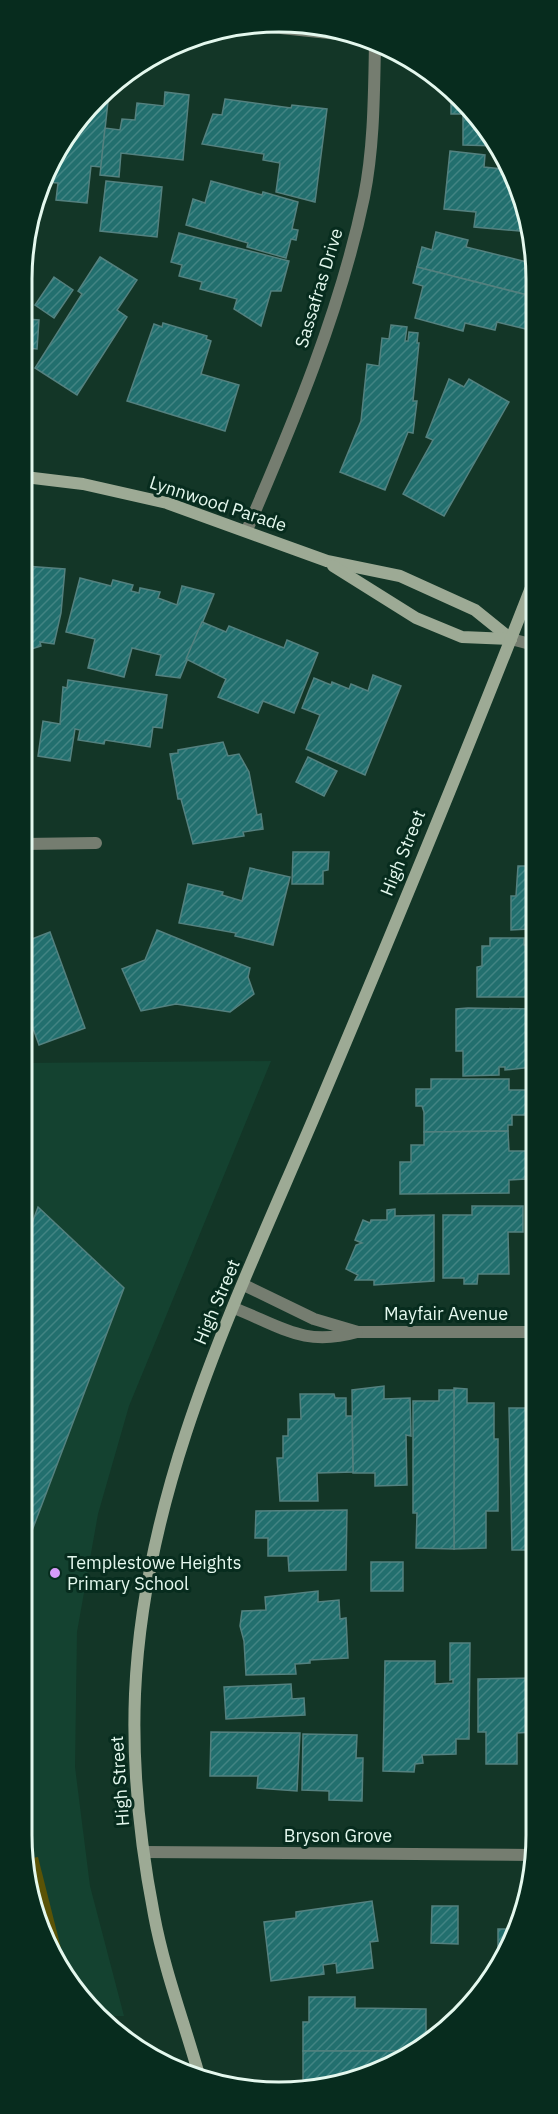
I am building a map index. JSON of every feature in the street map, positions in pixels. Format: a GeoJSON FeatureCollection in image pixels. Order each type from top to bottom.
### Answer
{"type":"FeatureCollection","features":[{"type":"Feature","properties":{"kind":"main road","name":"Lynnwood Parade"},"geometry":{"type":"LineString","coordinates":[[32,478],[83,484],[167,503],[327,561],[400,576],[475,610],[511,639]]}},
{"type":"Feature","properties":{"kind":"main road","name":"Lynnwood Parade"},"geometry":{"type":"LineString","coordinates":[[327,561],[416,618],[462,637],[511,639]]}},
{"type":"Feature","properties":{"kind":"main road","name":"High Street"},"geometry":{"type":"LineString","coordinates":[[197,2068],[154,1917],[135,1779],[135,1696],[141,1614],[161,1512],[174,1465],[212,1358],[526,601]]}},
{"type":"Feature","properties":{"kind":"street","name":"Sassafras Drive"},"geometry":{"type":"LineString","coordinates":[[247,531],[317,358],[346,273],[364,195],[373,112],[375,50]]}},
{"type":"Feature","properties":{"kind":"street"},"geometry":{"type":"LineString","coordinates":[[511,639],[526,643]]}},
{"type":"Feature","properties":{"kind":"street"},"geometry":{"type":"LineString","coordinates":[[32,844],[96,843]]}},
{"type":"Feature","properties":{"kind":"street","name":"Mayfair Avenue"},"geometry":{"type":"LineString","coordinates":[[244,1285],[314,1319],[358,1332]]}},
{"type":"Feature","properties":{"kind":"street","name":"Mayfair Avenue"},"geometry":{"type":"LineString","coordinates":[[234,1308],[304,1337],[332,1339],[358,1332],[526,1332]]}},
{"type":"Feature","properties":{"kind":"street","name":"Bryson Grove"},"geometry":{"type":"LineString","coordinates":[[144,1852],[526,1855]]}},
{"type":"Feature","properties":{"kind":"shaded area","name":"Templestowe Heights Primary School"},"geometry":{"type":"Polygon","coordinates":[[[271,1061],[129,1406],[98,1514],[77,1632],[75,1767],[90,1886],[124,2016],[111,2016],[104,2010],[73,1973],[65,1959],[50,1930],[40,1899],[32,1851],[32,1063],[271,1061]]]}},
{"type":"Feature","properties":{"kind":"shaded area"},"geometry":{"type":"Polygon","coordinates":[[[38,1857],[63,1954],[50,1930],[40,1899],[33,1858],[38,1857]]]}},
{"type":"Feature","properties":{"kind":"building"},"geometry":{"type":"Polygon","coordinates":[[[165,92],[189,95],[183,160],[121,153],[119,177],[100,175],[105,128],[120,130],[122,119],[135,120],[137,103],[164,106],[165,92]]]}},
{"type":"Feature","properties":{"kind":"building"},"geometry":{"type":"Polygon","coordinates":[[[225,99],[291,108],[292,105],[327,109],[315,202],[276,192],[280,163],[263,160],[264,154],[202,144],[213,114],[222,115],[225,99]]]}},
{"type":"Feature","properties":{"kind":"building"},"geometry":{"type":"Polygon","coordinates":[[[108,100],[101,167],[91,166],[87,203],[56,200],[58,183],[51,182],[73,141],[108,100]]]}},
{"type":"Feature","properties":{"kind":"building"},"geometry":{"type":"Polygon","coordinates":[[[451,101],[465,116],[475,128],[488,146],[463,145],[463,114],[451,114],[451,101]]]}},
{"type":"Feature","properties":{"kind":"building"},"geometry":{"type":"Polygon","coordinates":[[[450,151],[485,155],[484,167],[500,169],[508,184],[522,231],[474,227],[476,212],[444,209],[450,151]]]}},
{"type":"Feature","properties":{"kind":"building"},"geometry":{"type":"Polygon","coordinates":[[[106,181],[162,187],[157,237],[100,231],[106,181]]]}},
{"type":"Feature","properties":{"kind":"building"},"geometry":{"type":"Polygon","coordinates":[[[211,181],[298,202],[292,229],[298,230],[296,240],[291,239],[286,258],[247,247],[248,243],[186,225],[193,199],[205,203],[211,181]]]}},
{"type":"Feature","properties":{"kind":"building"},"geometry":{"type":"Polygon","coordinates":[[[436,232],[468,240],[466,247],[526,262],[526,295],[417,267],[422,247],[432,250],[436,232]]]}},
{"type":"Feature","properties":{"kind":"building"},"geometry":{"type":"Polygon","coordinates":[[[179,233],[289,261],[281,291],[271,291],[261,326],[234,309],[237,299],[200,289],[202,282],[179,276],[182,265],[171,262],[179,233]]]}},
{"type":"Feature","properties":{"kind":"building"},"geometry":{"type":"Polygon","coordinates":[[[100,257],[137,280],[117,310],[127,317],[77,395],[35,368],[82,294],[78,291],[100,257]]]}},
{"type":"Feature","properties":{"kind":"building"},"geometry":{"type":"Polygon","coordinates":[[[417,267],[526,295],[526,329],[497,322],[495,330],[465,323],[463,331],[415,318],[423,286],[413,283],[417,267]]]}},
{"type":"Feature","properties":{"kind":"building"},"geometry":{"type":"Polygon","coordinates":[[[54,277],[73,290],[54,318],[35,305],[54,277]]]}},
{"type":"Feature","properties":{"kind":"building"},"geometry":{"type":"Polygon","coordinates":[[[32,319],[39,320],[37,349],[32,349],[32,319]]]}},
{"type":"Feature","properties":{"kind":"building"},"geometry":{"type":"Polygon","coordinates":[[[163,323],[207,336],[206,339],[211,341],[201,374],[239,385],[225,431],[127,401],[154,324],[162,327],[163,323]]]}},
{"type":"Feature","properties":{"kind":"building"},"geometry":{"type":"Polygon","coordinates":[[[391,325],[407,327],[405,341],[408,341],[409,332],[418,333],[413,401],[417,401],[413,433],[408,432],[385,490],[340,472],[361,421],[367,364],[379,366],[382,338],[389,339],[391,325]]]}},
{"type":"Feature","properties":{"kind":"building"},"geometry":{"type":"Polygon","coordinates":[[[449,379],[464,387],[469,379],[509,402],[444,516],[403,494],[433,440],[426,437],[449,379]]]}},
{"type":"Feature","properties":{"kind":"building"},"geometry":{"type":"Polygon","coordinates":[[[32,567],[65,569],[61,613],[54,644],[40,642],[41,646],[32,649],[32,567]]]}},
{"type":"Feature","properties":{"kind":"building"},"geometry":{"type":"Polygon","coordinates":[[[80,578],[111,586],[113,580],[133,585],[131,591],[139,593],[140,588],[160,592],[158,598],[177,605],[182,586],[214,594],[180,678],[156,675],[161,655],[132,648],[124,677],[88,668],[95,639],[66,632],[80,578]]]}},
{"type":"Feature","properties":{"kind":"building"},"geometry":{"type":"Polygon","coordinates":[[[202,622],[226,632],[229,626],[284,648],[287,640],[318,653],[294,713],[263,701],[258,713],[218,697],[226,679],[186,659],[202,622]]]}},
{"type":"Feature","properties":{"kind":"building"},"geometry":{"type":"Polygon","coordinates":[[[373,675],[401,686],[365,775],[306,749],[320,715],[302,708],[314,678],[349,689],[351,684],[368,691],[373,675]]]}},
{"type":"Feature","properties":{"kind":"building"},"geometry":{"type":"Polygon","coordinates":[[[68,680],[167,695],[162,728],[153,727],[150,747],[105,740],[104,744],[78,740],[80,730],[75,729],[70,761],[38,756],[43,721],[60,724],[63,687],[67,688],[68,680]]]}},
{"type":"Feature","properties":{"kind":"building"},"geometry":{"type":"Polygon","coordinates":[[[223,742],[228,756],[239,754],[249,772],[257,815],[261,814],[263,829],[243,832],[244,836],[193,844],[181,799],[178,799],[170,754],[178,753],[178,750],[223,742]]]}},
{"type":"Feature","properties":{"kind":"building"},"geometry":{"type":"Polygon","coordinates":[[[308,757],[337,771],[324,796],[296,782],[308,757]]]}},
{"type":"Feature","properties":{"kind":"building"},"geometry":{"type":"Polygon","coordinates":[[[293,852],[329,852],[328,870],[323,871],[323,884],[292,884],[293,852]]]}},
{"type":"Feature","properties":{"kind":"building"},"geometry":{"type":"Polygon","coordinates":[[[518,866],[526,866],[526,929],[511,930],[511,896],[516,896],[518,866]]]}},
{"type":"Feature","properties":{"kind":"building"},"geometry":{"type":"Polygon","coordinates":[[[250,868],[290,877],[273,945],[235,936],[236,933],[179,923],[188,884],[223,892],[222,895],[242,901],[250,868]]]}},
{"type":"Feature","properties":{"kind":"building"},"geometry":{"type":"Polygon","coordinates":[[[157,930],[250,968],[248,977],[254,994],[230,1012],[176,1004],[141,1011],[122,969],[145,960],[157,930]]]}},
{"type":"Feature","properties":{"kind":"building"},"geometry":{"type":"Polygon","coordinates":[[[50,932],[85,1028],[39,1045],[32,1025],[32,939],[50,932]]]}},
{"type":"Feature","properties":{"kind":"building"},"geometry":{"type":"Polygon","coordinates":[[[490,938],[524,938],[526,997],[477,997],[477,967],[482,966],[482,946],[490,946],[490,938]]]}},
{"type":"Feature","properties":{"kind":"building"},"geometry":{"type":"Polygon","coordinates":[[[456,1009],[526,1009],[526,1068],[505,1070],[505,1067],[499,1067],[499,1075],[463,1076],[463,1051],[456,1051],[456,1009]]]}},
{"type":"Feature","properties":{"kind":"building"},"geometry":{"type":"Polygon","coordinates":[[[431,1079],[509,1079],[509,1090],[526,1090],[526,1115],[512,1115],[512,1125],[508,1125],[508,1131],[424,1132],[424,1112],[422,1106],[416,1106],[416,1089],[431,1089],[431,1079]]]}},
{"type":"Feature","properties":{"kind":"building"},"geometry":{"type":"Polygon","coordinates":[[[508,1131],[509,1151],[526,1151],[526,1179],[509,1180],[509,1193],[400,1194],[400,1162],[411,1162],[411,1145],[424,1145],[424,1132],[508,1131]]]}},
{"type":"Feature","properties":{"kind":"building"},"geometry":{"type":"Polygon","coordinates":[[[472,1206],[523,1206],[523,1232],[508,1232],[509,1274],[478,1274],[477,1284],[464,1284],[464,1278],[443,1278],[443,1215],[472,1215],[472,1206]]]}},
{"type":"Feature","properties":{"kind":"building"},"geometry":{"type":"Polygon","coordinates":[[[38,1207],[124,1288],[32,1531],[32,1223],[38,1207]]]}},
{"type":"Feature","properties":{"kind":"building"},"geometry":{"type":"Polygon","coordinates":[[[395,1209],[395,1216],[434,1215],[434,1281],[374,1285],[374,1280],[355,1280],[358,1275],[346,1269],[356,1245],[362,1243],[355,1240],[363,1220],[370,1223],[371,1220],[387,1220],[387,1210],[395,1209]]]}},
{"type":"Feature","properties":{"kind":"building"},"geometry":{"type":"Polygon","coordinates":[[[384,1386],[384,1399],[410,1398],[411,1436],[406,1435],[407,1485],[375,1486],[375,1473],[353,1473],[352,1390],[384,1386]]]}},
{"type":"Feature","properties":{"kind":"building"},"geometry":{"type":"Polygon","coordinates":[[[454,1388],[467,1389],[467,1403],[494,1403],[494,1439],[498,1439],[498,1511],[486,1511],[486,1548],[454,1549],[454,1388]]]}},
{"type":"Feature","properties":{"kind":"building"},"geometry":{"type":"Polygon","coordinates":[[[439,1390],[454,1390],[454,1549],[416,1548],[417,1513],[413,1513],[413,1401],[439,1401],[439,1390]]]}},
{"type":"Feature","properties":{"kind":"building"},"geometry":{"type":"Polygon","coordinates":[[[300,1394],[334,1394],[335,1398],[346,1398],[346,1416],[352,1416],[353,1472],[317,1473],[318,1501],[280,1501],[277,1458],[283,1458],[283,1436],[288,1436],[288,1419],[301,1419],[300,1394]]]}},
{"type":"Feature","properties":{"kind":"building"},"geometry":{"type":"Polygon","coordinates":[[[509,1408],[526,1408],[526,1550],[512,1550],[509,1408]]]}},
{"type":"Feature","properties":{"kind":"building"},"geometry":{"type":"Polygon","coordinates":[[[347,1510],[346,1570],[289,1571],[288,1556],[268,1556],[268,1538],[255,1538],[256,1511],[347,1510]]]}},
{"type":"Feature","properties":{"kind":"building"},"geometry":{"type":"Polygon","coordinates":[[[371,1562],[403,1562],[403,1591],[371,1591],[371,1562]]]}},
{"type":"Feature","properties":{"kind":"building"},"geometry":{"type":"Polygon","coordinates":[[[318,1591],[318,1602],[339,1600],[340,1619],[346,1618],[348,1658],[310,1660],[310,1663],[295,1664],[296,1674],[246,1675],[244,1641],[240,1626],[242,1611],[266,1610],[265,1597],[318,1591]]]}},
{"type":"Feature","properties":{"kind":"building"},"geometry":{"type":"Polygon","coordinates":[[[450,1643],[470,1643],[469,1739],[456,1739],[456,1754],[422,1755],[423,1763],[415,1764],[414,1772],[383,1771],[385,1661],[435,1661],[435,1684],[453,1683],[453,1679],[450,1680],[450,1643]]]}},
{"type":"Feature","properties":{"kind":"building"},"geometry":{"type":"Polygon","coordinates":[[[526,1678],[526,1732],[517,1733],[517,1764],[486,1764],[486,1732],[478,1732],[478,1679],[526,1678]]]}},
{"type":"Feature","properties":{"kind":"building"},"geometry":{"type":"Polygon","coordinates":[[[291,1684],[292,1699],[304,1698],[305,1715],[226,1719],[224,1687],[291,1684]]]}},
{"type":"Feature","properties":{"kind":"building"},"geometry":{"type":"Polygon","coordinates":[[[211,1732],[300,1733],[297,1791],[257,1788],[258,1776],[210,1776],[211,1732]]]}},
{"type":"Feature","properties":{"kind":"building"},"geometry":{"type":"Polygon","coordinates":[[[303,1734],[357,1735],[356,1758],[363,1758],[362,1801],[329,1800],[329,1791],[302,1790],[303,1734]]]}},
{"type":"Feature","properties":{"kind":"building"},"geometry":{"type":"Polygon","coordinates":[[[372,1901],[378,1941],[370,1942],[373,1968],[337,1973],[336,1963],[323,1965],[324,1974],[271,1981],[264,1922],[296,1918],[296,1912],[372,1901]]]}},
{"type":"Feature","properties":{"kind":"building"},"geometry":{"type":"Polygon","coordinates":[[[432,1906],[458,1906],[458,1944],[431,1943],[432,1906]]]}},
{"type":"Feature","properties":{"kind":"building"},"geometry":{"type":"Polygon","coordinates":[[[498,1929],[508,1929],[501,1944],[498,1950],[498,1929]]]}},
{"type":"Feature","properties":{"kind":"building"},"geometry":{"type":"Polygon","coordinates":[[[309,1997],[355,1997],[355,2008],[426,2009],[426,2034],[399,2051],[303,2051],[303,2022],[309,2022],[309,1997]]]}},
{"type":"Feature","properties":{"kind":"building"},"geometry":{"type":"Polygon","coordinates":[[[303,2051],[399,2051],[374,2064],[343,2074],[303,2080],[303,2051]]]}},
{"type":"Feature","properties":{"kind":"place","name":"Templestowe Heights Primary School"},"geometry":{"type":"Point","coordinates":[55,1573]}}]}
